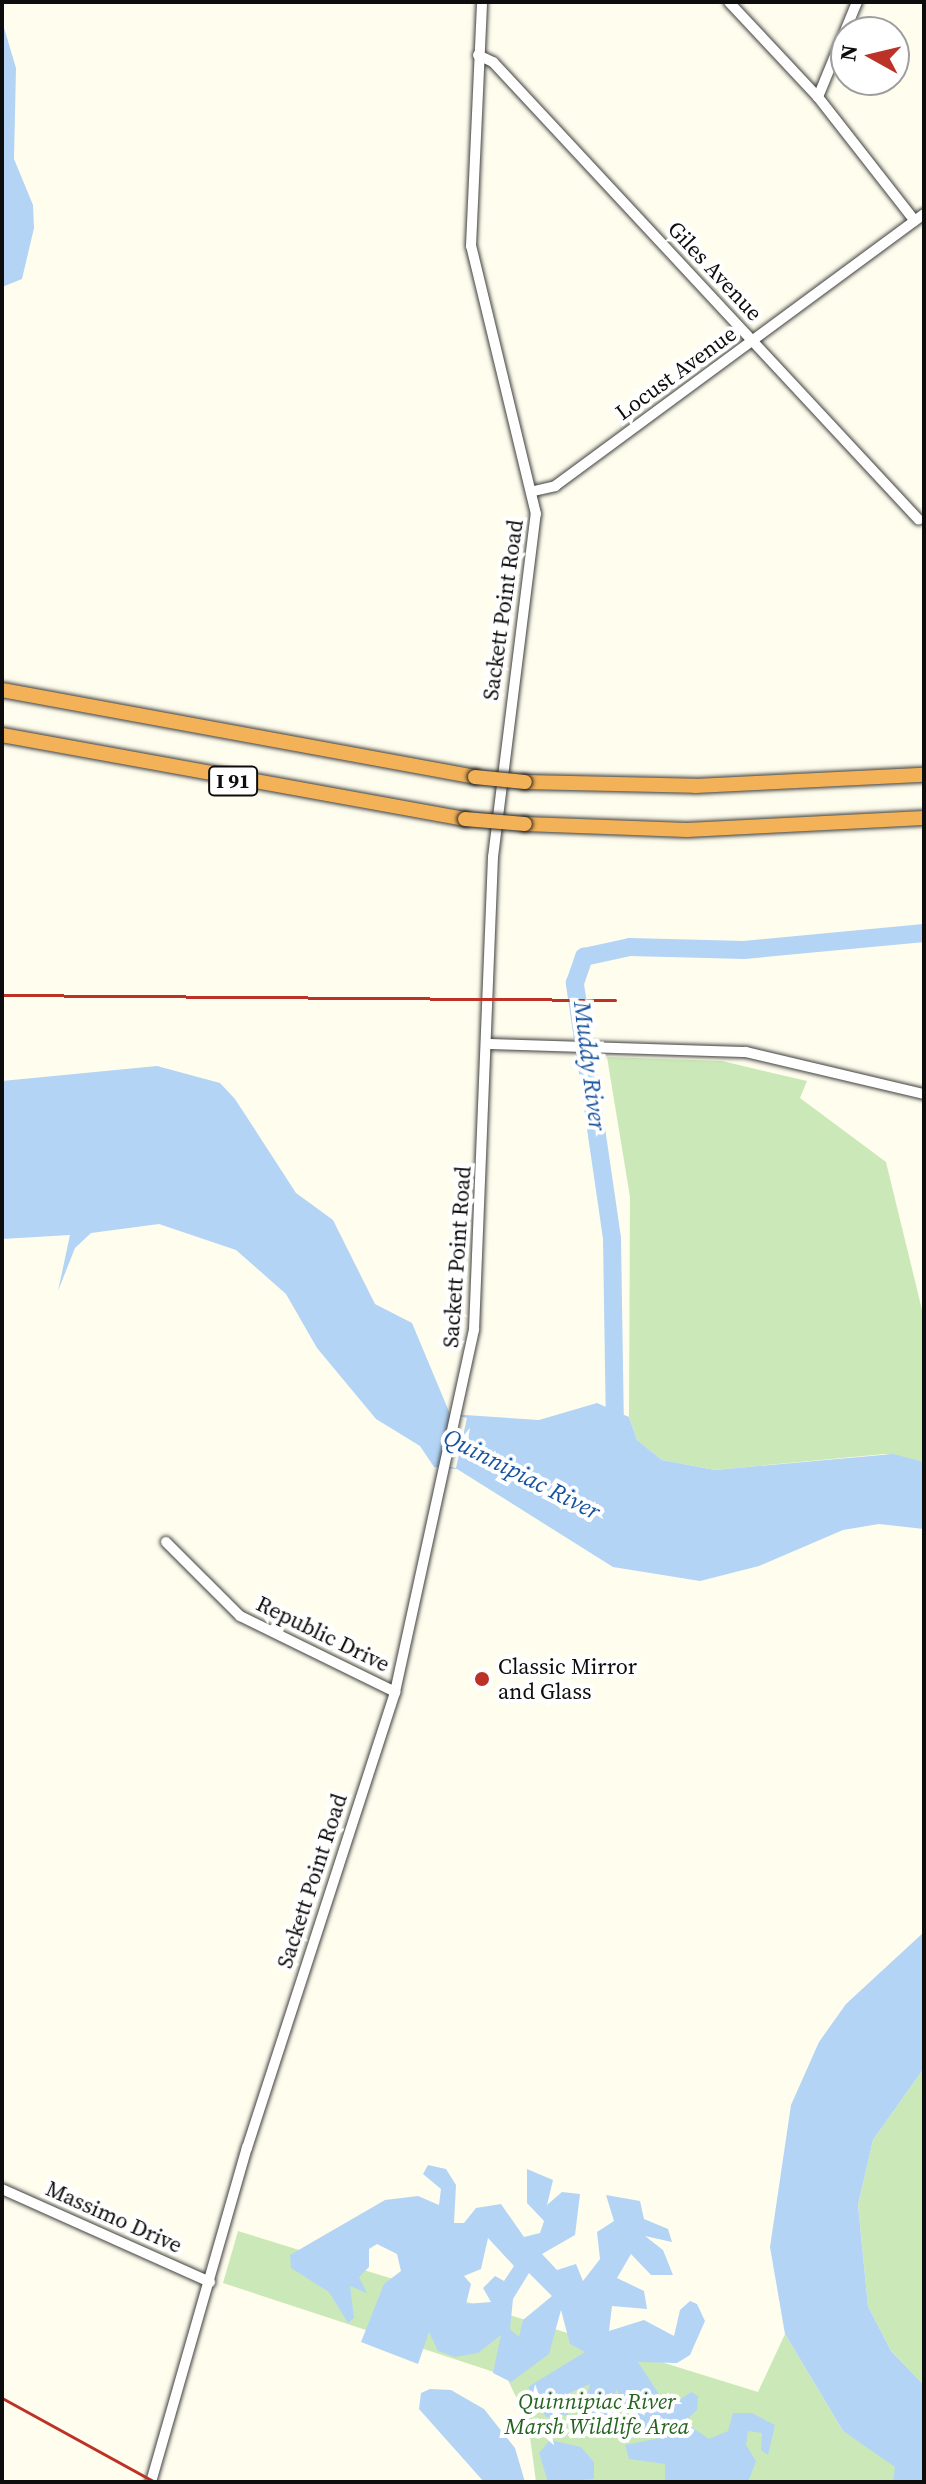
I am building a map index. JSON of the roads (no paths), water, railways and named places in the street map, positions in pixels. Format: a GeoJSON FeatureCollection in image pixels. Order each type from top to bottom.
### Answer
{"type":"FeatureCollection","features":[{"type":"Feature","properties":{"kind":"highway","name":"I 91"},"geometry":{"type":"LineString","coordinates":[[2,690],[475,777],[525,782],[671,786],[924,775]]}},
{"type":"Feature","properties":{"kind":"highway","name":"I 91"},"geometry":{"type":"LineString","coordinates":[[2,735],[465,819],[687,830],[924,818]]}},
{"type":"Feature","properties":{"kind":"street","name":"Sackett Point Road"},"geometry":{"type":"LineString","coordinates":[[151,2482],[210,2282],[395,1692],[459,1416],[479,1290],[493,857],[534,544],[534,491],[471,246],[482,2]]}},
{"type":"Feature","properties":{"kind":"street"},"geometry":{"type":"LineString","coordinates":[[729,2],[818,97],[920,217]]}},
{"type":"Feature","properties":{"kind":"street"},"geometry":{"type":"LineString","coordinates":[[818,97],[857,2]]}},
{"type":"Feature","properties":{"kind":"street","name":"Giles Avenue"},"geometry":{"type":"LineString","coordinates":[[478,55],[493,62],[919,520]]}},
{"type":"Feature","properties":{"kind":"street","name":"Locust Avenue"},"geometry":{"type":"LineString","coordinates":[[534,491],[555,486],[920,217]]}},
{"type":"Feature","properties":{"kind":"street"},"geometry":{"type":"LineString","coordinates":[[487,1044],[746,1052],[924,1094]]}},
{"type":"Feature","properties":{"kind":"street","name":"Republic Drive"},"geometry":{"type":"LineString","coordinates":[[166,1542],[240,1616],[395,1692]]}},
{"type":"Feature","properties":{"kind":"street","name":"Massimo Drive"},"geometry":{"type":"LineString","coordinates":[[2,2189],[210,2282]]}},
{"type":"Feature","properties":{"kind":"water"},"geometry":{"type":"Polygon","coordinates":[[[2,21],[16,68],[14,159],[33,205],[34,228],[22,279],[2,287],[2,21]]]}},
{"type":"Feature","properties":{"kind":"water","name":"Quinnipiac River"},"geometry":{"type":"Polygon","coordinates":[[[157,1066],[220,1083],[235,1099],[296,1193],[333,1220],[375,1304],[412,1323],[450,1414],[539,1420],[597,1403],[629,1417],[637,1440],[662,1460],[715,1470],[893,1454],[924,1462],[924,1529],[879,1524],[843,1530],[759,1566],[700,1581],[613,1567],[457,1469],[434,1467],[420,1446],[376,1419],[317,1348],[286,1294],[236,1250],[159,1224],[91,1233],[75,1248],[58,1291],[70,1235],[2,1239],[2,1081],[157,1066]]]}},
{"type":"Feature","properties":{"kind":"water"},"geometry":{"type":"Polygon","coordinates":[[[924,1932],[924,2068],[873,2140],[858,2205],[868,2306],[891,2351],[924,2385],[924,2482],[893,2482],[895,2467],[843,2431],[785,2334],[770,2247],[791,2105],[819,2042],[846,2004],[924,1932]]]}},
{"type":"Feature","properties":{"kind":"water"},"geometry":{"type":"Polygon","coordinates":[[[428,2165],[446,2169],[456,2185],[454,2223],[464,2223],[476,2208],[501,2204],[524,2237],[540,2233],[544,2221],[527,2203],[527,2169],[553,2180],[547,2205],[562,2192],[580,2194],[575,2235],[542,2254],[557,2270],[576,2264],[583,2281],[600,2259],[597,2232],[614,2221],[606,2195],[640,2201],[644,2219],[668,2229],[672,2242],[645,2236],[663,2250],[673,2275],[651,2275],[631,2254],[617,2278],[644,2291],[647,2309],[612,2306],[609,2331],[644,2320],[674,2336],[680,2310],[690,2301],[697,2304],[705,2321],[690,2355],[677,2363],[638,2362],[668,2408],[691,2392],[698,2396],[697,2410],[684,2422],[709,2439],[728,2431],[733,2413],[752,2413],[775,2425],[768,2455],[761,2450],[762,2433],[748,2431],[746,2445],[756,2461],[748,2482],[665,2482],[665,2464],[629,2459],[625,2445],[660,2438],[635,2424],[616,2389],[610,2429],[583,2409],[590,2384],[567,2394],[568,2415],[546,2417],[528,2387],[585,2352],[570,2344],[561,2310],[549,2354],[511,2382],[493,2373],[501,2335],[478,2353],[455,2357],[438,2351],[429,2332],[418,2364],[361,2342],[384,2284],[401,2271],[397,2254],[377,2244],[369,2249],[369,2267],[359,2277],[367,2293],[350,2286],[354,2318],[348,2323],[329,2292],[291,2268],[290,2255],[385,2200],[418,2196],[439,2205],[441,2189],[423,2174],[428,2165]],[[488,2238],[481,2269],[464,2276],[471,2284],[466,2304],[491,2302],[483,2288],[495,2276],[504,2281],[514,2266],[488,2238]],[[529,2273],[513,2299],[510,2329],[519,2337],[523,2320],[552,2296],[529,2273]]]}},
{"type":"Feature","properties":{"kind":"water"},"geometry":{"type":"Polygon","coordinates":[[[430,2389],[451,2390],[484,2409],[515,2448],[525,2482],[484,2482],[419,2409],[421,2393],[430,2389]]]}},
{"type":"Feature","properties":{"kind":"water"},"geometry":{"type":"Polygon","coordinates":[[[550,2440],[581,2447],[594,2462],[594,2479],[548,2482],[539,2453],[550,2440]]]}},
{"type":"Feature","properties":{"kind":"waterway","name":"Muddy River"},"geometry":{"type":"LineString","coordinates":[[615,1430],[612,1238],[575,983],[584,957],[630,947],[744,950],[924,933]]}},
{"type":"Feature","properties":{"kind":"railway"},"geometry":{"type":"LineString","coordinates":[[2,995],[615,1000]]}},
{"type":"Feature","properties":{"kind":"railway"},"geometry":{"type":"LineString","coordinates":[[2,2398],[155,2482]]}},
{"type":"Feature","properties":{"kind":"place","name":"Classic Mirror and Glass"},"geometry":{"type":"Point","coordinates":[482,1679]}},
{"type":"Feature","properties":{"kind":"park label","name":"Quinnipiac River Marsh Wildlife Area"},"geometry":{"type":"Point","coordinates":[597,2414]}}]}
